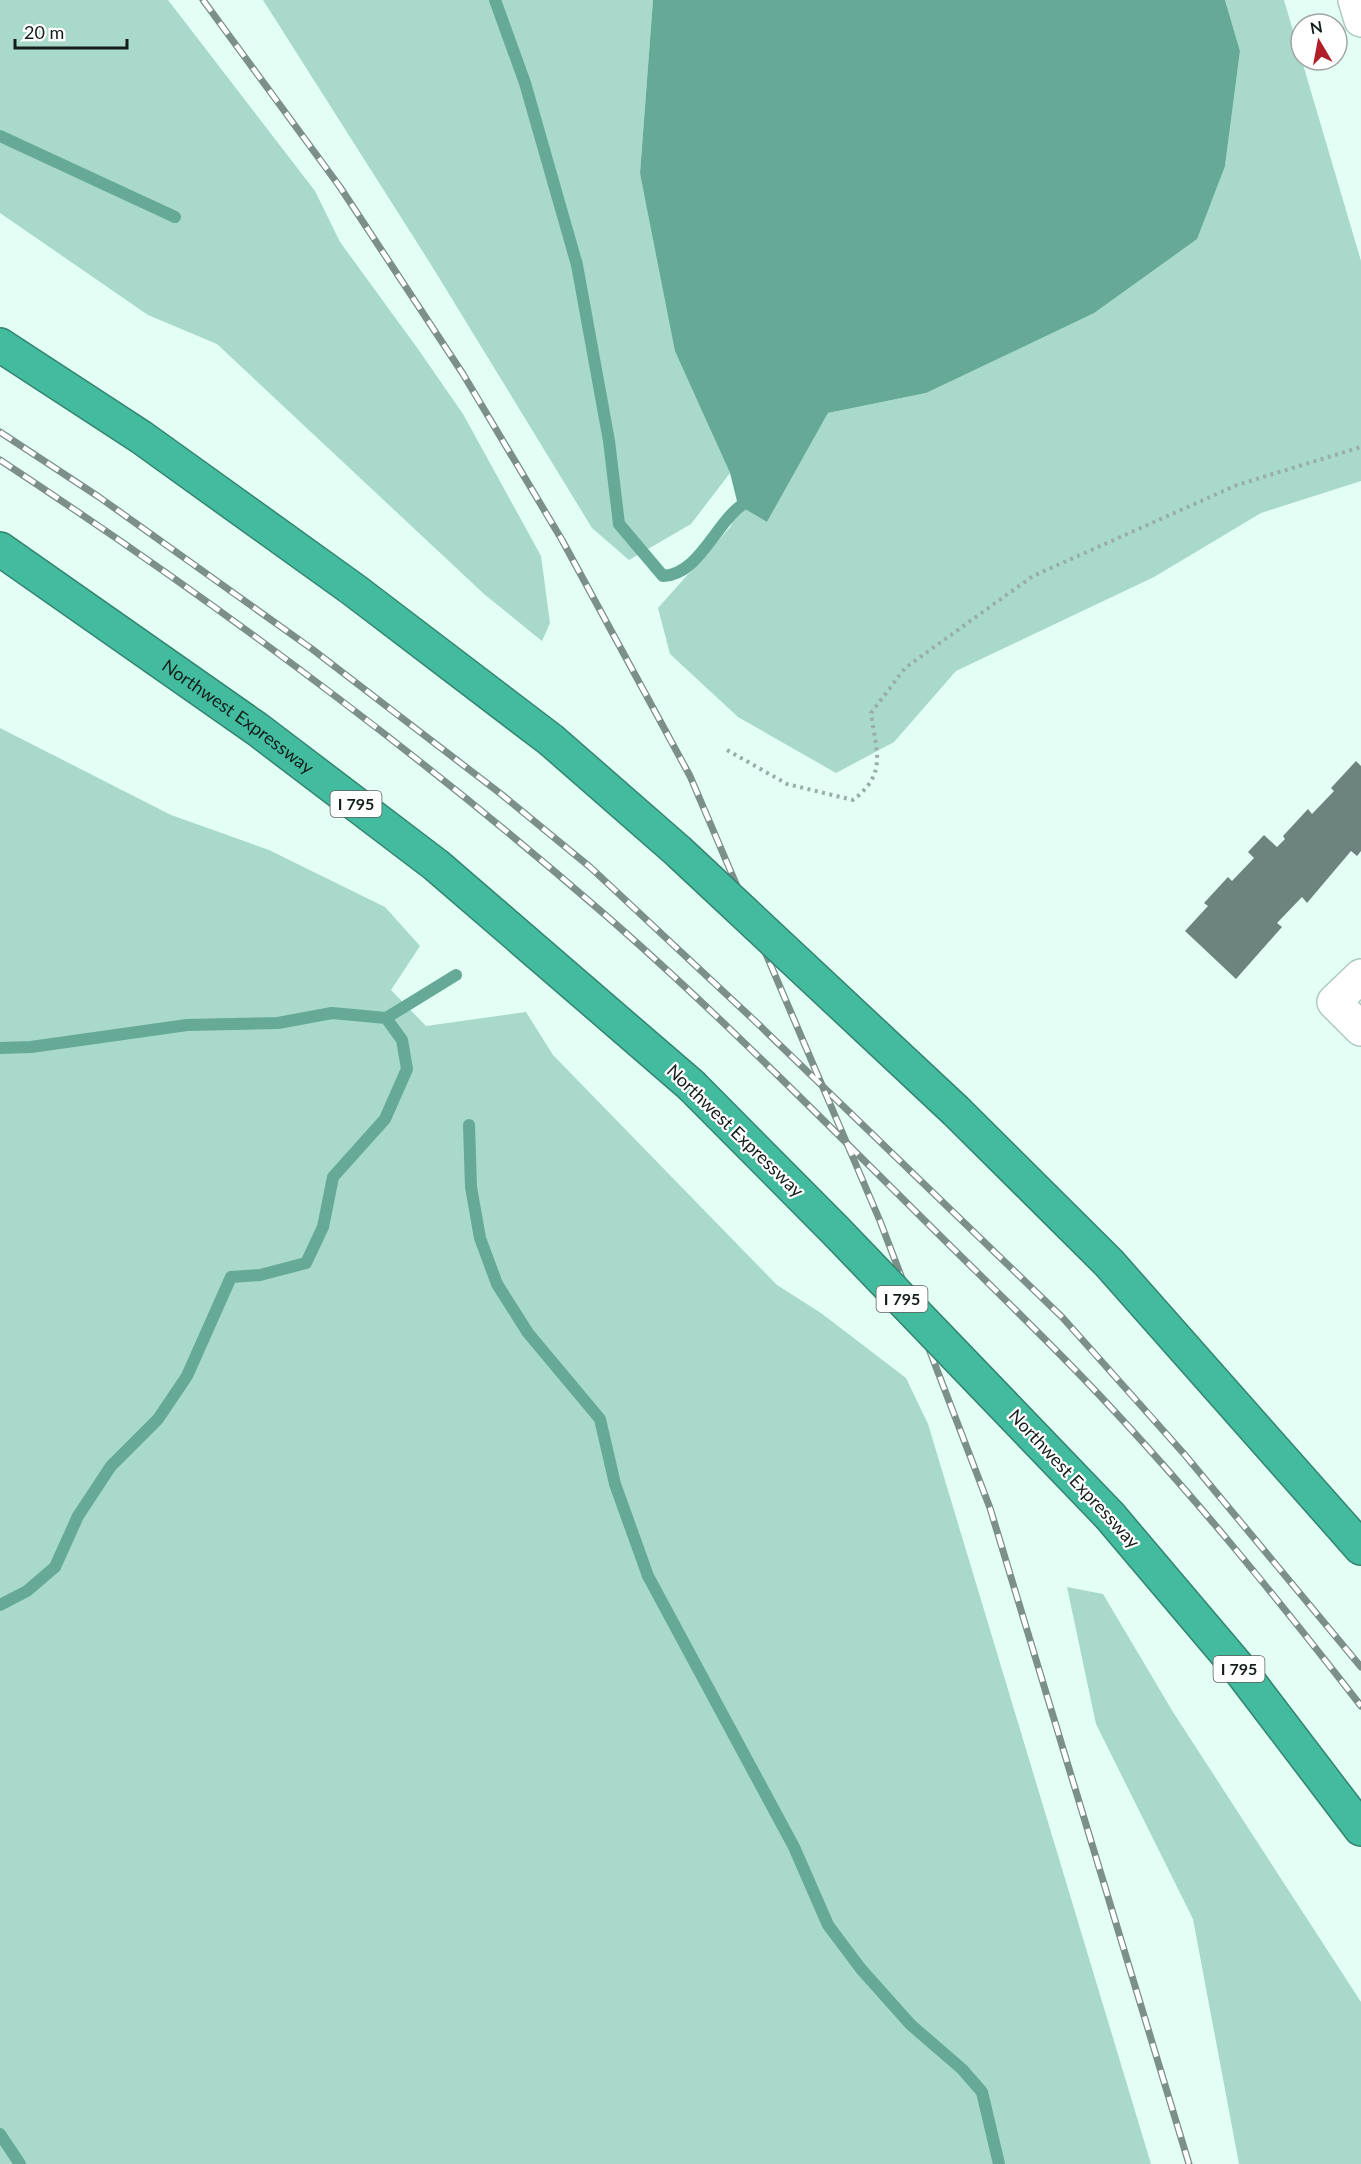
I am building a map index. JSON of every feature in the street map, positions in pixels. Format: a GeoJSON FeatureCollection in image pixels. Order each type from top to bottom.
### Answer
{"type":"FeatureCollection","features":[{"type":"Feature","properties":{"kind":"highway"},"geometry":{"type":"LineString","coordinates":[[0,345],[141,437],[354,590],[551,740],[678,851],[956,1111],[1109,1263],[1361,1548]]}},
{"type":"Feature","properties":{"kind":"highway","name":"Northwest Expressway"},"geometry":{"type":"LineString","coordinates":[[0,549],[256,729],[436,865],[691,1085],[835,1230],[1110,1516],[1237,1666],[1361,1829]]}},
{"type":"Feature","properties":{"kind":"street"},"geometry":{"type":"LineString","coordinates":[[1361,976],[1334,1002],[1361,1029]]}},
{"type":"Feature","properties":{"kind":"path"},"geometry":{"type":"LineString","coordinates":[[727,750],[787,784],[853,800],[870,787],[877,767],[871,713],[905,668],[1033,576],[1237,485],[1361,447]]}},
{"type":"Feature","properties":{"kind":"shaded area"},"geometry":{"type":"Polygon","coordinates":[[[0,0],[168,0],[315,191],[340,242],[463,414],[541,556],[550,623],[542,641],[484,594],[217,344],[148,315],[0,213],[0,0]]]}},
{"type":"Feature","properties":{"kind":"shaded area"},"geometry":{"type":"Polygon","coordinates":[[[263,0],[653,0],[640,173],[713,435],[730,473],[691,524],[629,560],[592,528],[430,263],[263,0]]]}},
{"type":"Feature","properties":{"kind":"shaded area"},"geometry":{"type":"Polygon","coordinates":[[[653,0],[1225,0],[1240,51],[1225,166],[1197,239],[1094,313],[926,393],[828,413],[767,522],[738,505],[730,473],[675,351],[640,173],[653,0]]]}},
{"type":"Feature","properties":{"kind":"shaded area"},"geometry":{"type":"Polygon","coordinates":[[[1225,0],[1284,0],[1289,17],[1289,72],[1305,72],[1361,261],[1361,481],[1261,513],[1154,577],[956,671],[894,742],[836,773],[738,717],[670,654],[658,608],[731,526],[738,505],[767,522],[828,413],[926,393],[1225,166],[1240,51],[1225,0]]]}},
{"type":"Feature","properties":{"kind":"shaded area"},"geometry":{"type":"Polygon","coordinates":[[[0,728],[171,815],[269,850],[385,907],[420,946],[391,990],[426,1026],[526,1012],[553,1055],[777,1285],[821,1313],[906,1378],[928,1424],[1151,2164],[0,2164],[0,728]]]}},
{"type":"Feature","properties":{"kind":"shaded area"},"geometry":{"type":"Polygon","coordinates":[[[1067,1587],[1103,1594],[1173,1712],[1361,2002],[1361,2164],[1239,2164],[1193,1919],[1096,1724],[1067,1587]]]}},
{"type":"Feature","properties":{"kind":"building"},"geometry":{"type":"Polygon","coordinates":[[[1356,761],[1361,766],[1361,851],[1357,856],[1351,851],[1307,903],[1302,897],[1277,923],[1282,927],[1236,979],[1185,931],[1208,906],[1204,903],[1228,877],[1232,881],[1254,858],[1248,852],[1264,835],[1277,847],[1285,839],[1283,836],[1308,809],[1312,814],[1334,791],[1331,788],[1356,761]]]}},
{"type":"Feature","properties":{"kind":"waterway"},"geometry":{"type":"LineString","coordinates":[[495,0],[525,83],[577,265],[609,441],[619,524],[663,576],[677,573],[689,565],[700,555],[729,517],[752,499]]}},
{"type":"Feature","properties":{"kind":"waterway"},"geometry":{"type":"LineString","coordinates":[[0,136],[175,217]]}},
{"type":"Feature","properties":{"kind":"waterway"},"geometry":{"type":"LineString","coordinates":[[386,1018],[456,975]]}},
{"type":"Feature","properties":{"kind":"waterway"},"geometry":{"type":"LineString","coordinates":[[0,1048],[31,1047],[187,1025],[278,1023],[332,1013],[386,1018],[402,1040],[407,1069],[385,1119],[333,1177],[323,1227],[306,1263],[260,1275],[231,1277],[187,1376],[158,1419],[111,1466],[78,1516],[55,1567],[27,1591],[0,1605]]}},
{"type":"Feature","properties":{"kind":"waterway"},"geometry":{"type":"LineString","coordinates":[[469,1125],[471,1187],[480,1238],[497,1284],[528,1333],[600,1419],[615,1484],[648,1576],[794,1847],[828,1925],[861,1969],[911,2025],[962,2069],[982,2092],[999,2164]]}},
{"type":"Feature","properties":{"kind":"waterway"},"geometry":{"type":"LineString","coordinates":[[0,2134],[20,2164]]}},
{"type":"Feature","properties":{"kind":"railway"},"geometry":{"type":"LineString","coordinates":[[203,0],[340,187],[463,374],[562,540],[690,776],[880,1221],[990,1508],[1189,2164]]}},
{"type":"Feature","properties":{"kind":"railway"},"geometry":{"type":"LineString","coordinates":[[0,432],[99,497],[312,649],[501,794],[590,867],[756,1022],[1062,1317],[1185,1455],[1361,1667]]}},
{"type":"Feature","properties":{"kind":"railway"},"geometry":{"type":"LineString","coordinates":[[0,460],[156,566],[309,676],[531,852],[681,983],[1018,1312],[1121,1418],[1227,1539],[1361,1706]]}}]}
